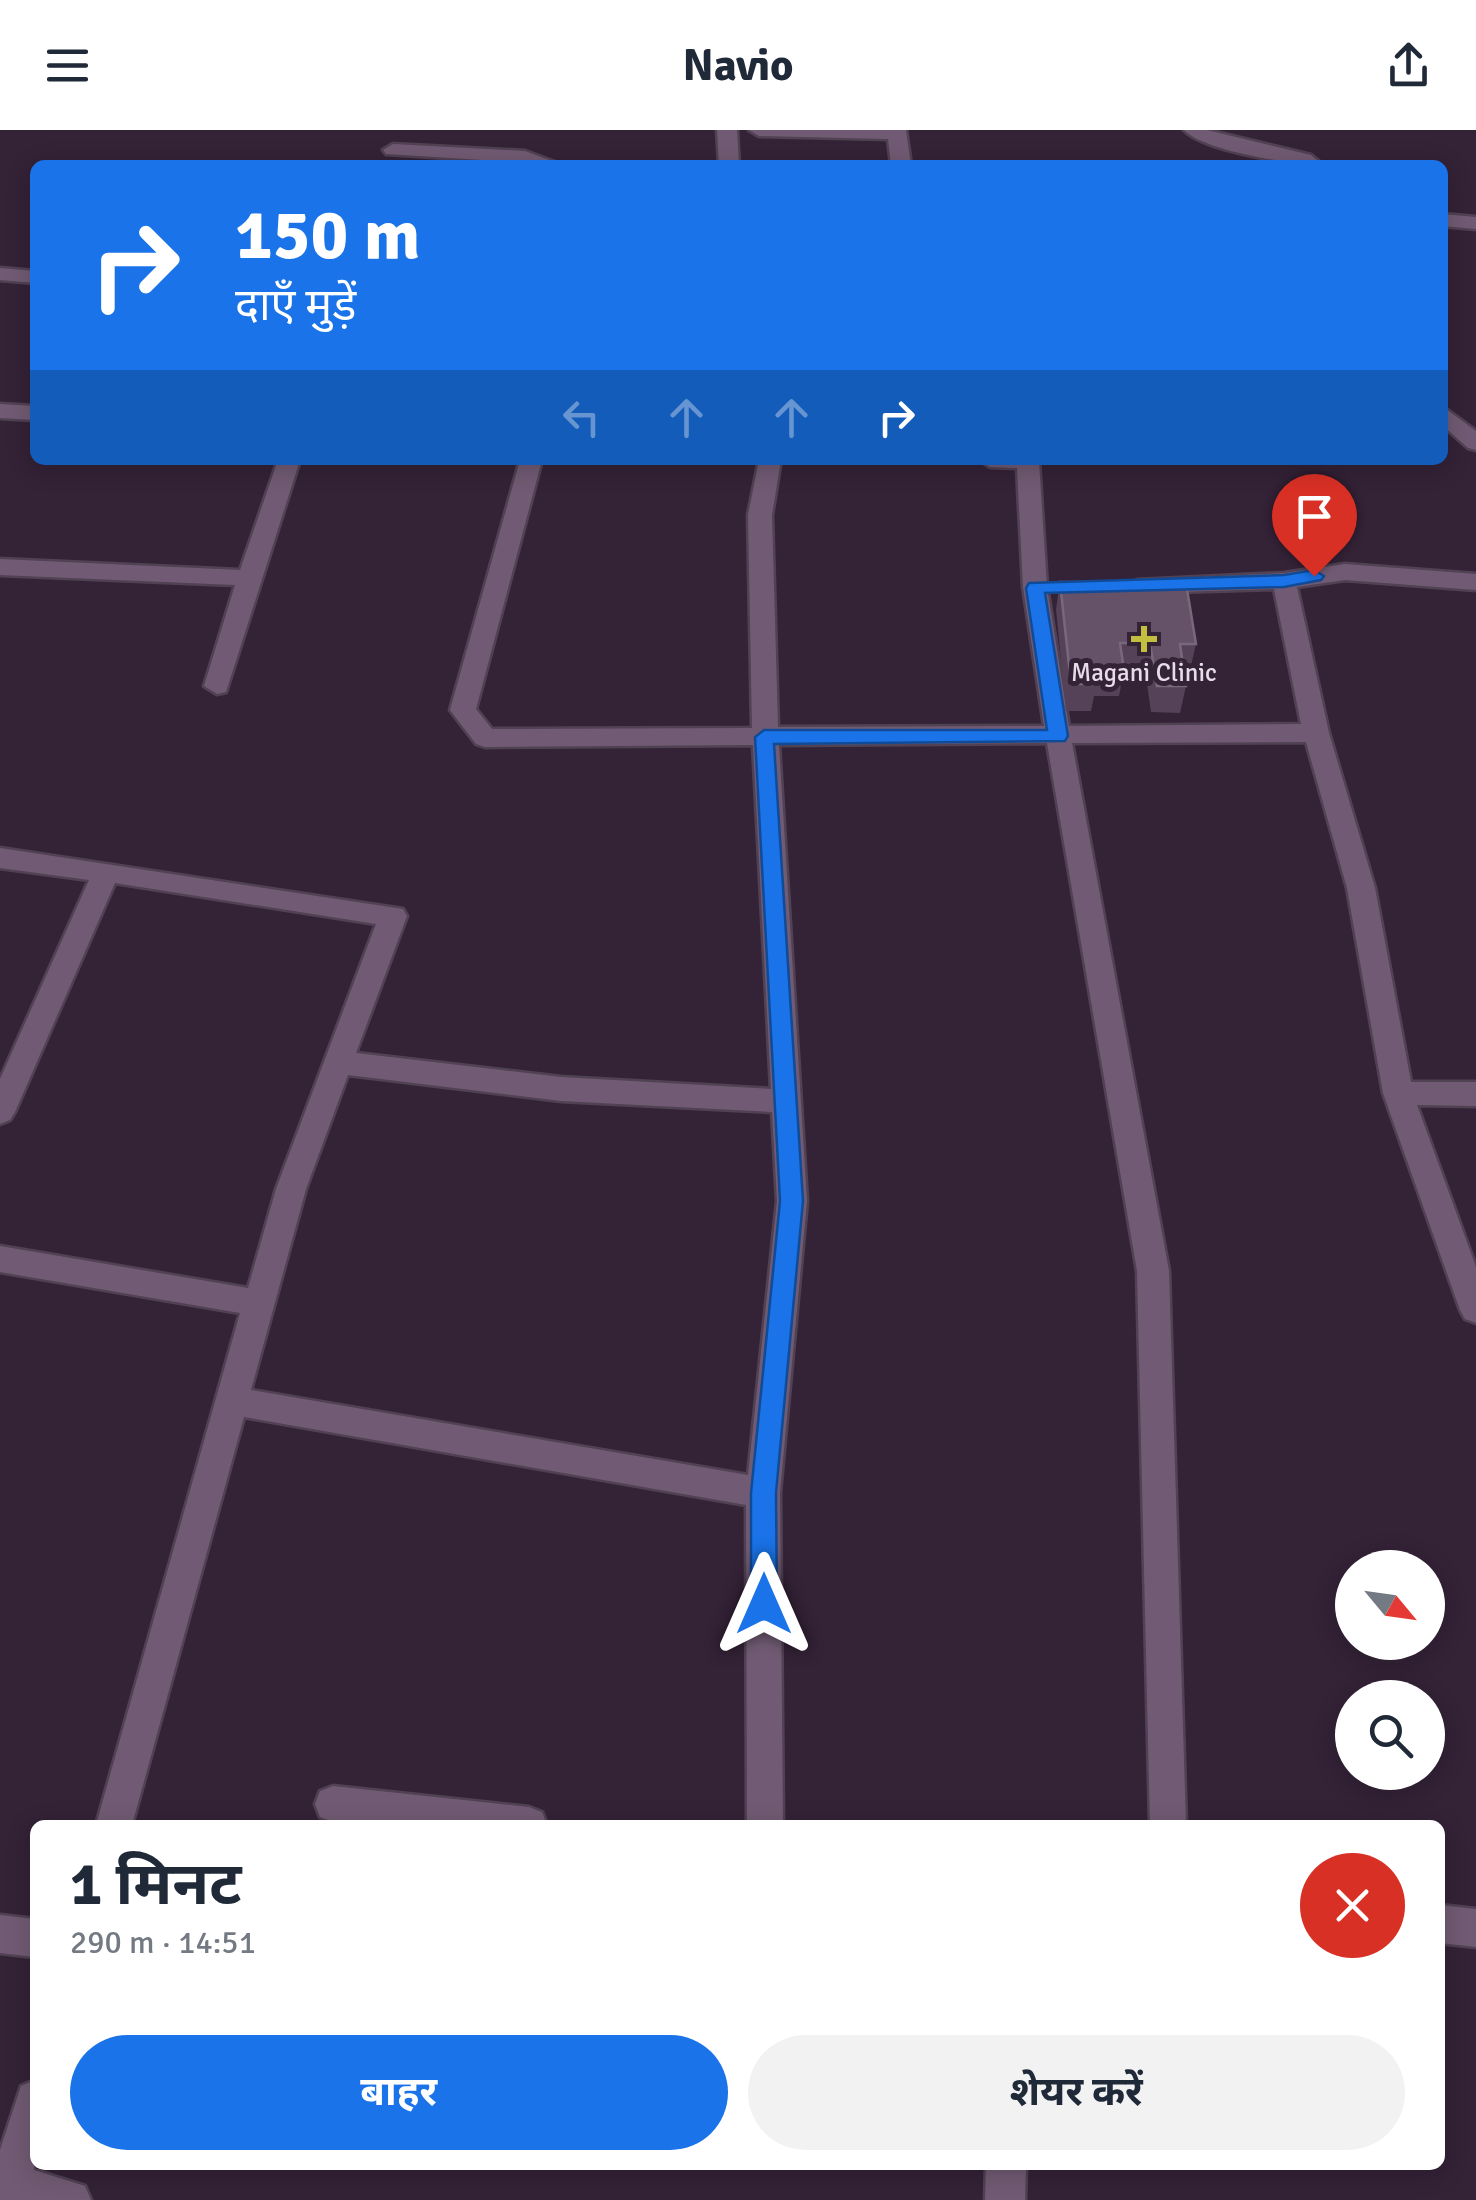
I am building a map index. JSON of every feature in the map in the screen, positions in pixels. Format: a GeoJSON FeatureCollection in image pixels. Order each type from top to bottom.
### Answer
{"type":"FeatureCollection","features":[{"type":"Feature","properties":{"kind":"street"},"geometry":{"type":"LineString","coordinates":[[728,130],[730,160]]}},
{"type":"Feature","properties":{"kind":"street"},"geometry":{"type":"LineString","coordinates":[[759,130],[896,131],[901,160]]}},
{"type":"Feature","properties":{"kind":"street"},"geometry":{"type":"LineString","coordinates":[[1194,130],[1205,137],[1305,160]]}},
{"type":"Feature","properties":{"kind":"street"},"geometry":{"type":"LineString","coordinates":[[394,148],[533,160]]}},
{"type":"Feature","properties":{"kind":"street"},"geometry":{"type":"LineString","coordinates":[[1448,221],[1476,223]]}},
{"type":"Feature","properties":{"kind":"street"},"geometry":{"type":"LineString","coordinates":[[0,274],[30,277]]}},
{"type":"Feature","properties":{"kind":"street"},"geometry":{"type":"LineString","coordinates":[[0,411],[30,413]]}},
{"type":"Feature","properties":{"kind":"street"},"geometry":{"type":"LineString","coordinates":[[1448,418],[1476,444]]}},
{"type":"Feature","properties":{"kind":"street"},"geometry":{"type":"LineString","coordinates":[[216,686],[248,578],[288,465]]}},
{"type":"Feature","properties":{"kind":"street"},"geometry":{"type":"LineString","coordinates":[[530,465],[463,710],[485,738],[1316,733]]}},
{"type":"Feature","properties":{"kind":"street"},"geometry":{"type":"LineString","coordinates":[[765,1820],[763,1493],[792,1201],[764,737],[760,515],[769,465]]}},
{"type":"Feature","properties":{"kind":"street"},"geometry":{"type":"LineString","coordinates":[[1027,465],[1045,587],[1058,736],[1153,1271],[1168,1820]]}},
{"type":"Feature","properties":{"kind":"street"},"geometry":{"type":"LineString","coordinates":[[0,567],[248,578]]}},
{"type":"Feature","properties":{"kind":"street"},"geometry":{"type":"LineString","coordinates":[[1112,586],[1284,581],[1345,572],[1476,582]]}},
{"type":"Feature","properties":{"kind":"street"},"geometry":{"type":"LineString","coordinates":[[1284,581],[1316,733],[1360,888],[1398,1093],[1476,1310]]}},
{"type":"Feature","properties":{"kind":"street"},"geometry":{"type":"LineString","coordinates":[[0,858],[393,916],[291,1189],[115,1820]]}},
{"type":"Feature","properties":{"kind":"street"},"geometry":{"type":"LineString","coordinates":[[0,1112],[106,872]]}},
{"type":"Feature","properties":{"kind":"street"},"geometry":{"type":"LineString","coordinates":[[338,1062],[561,1089],[786,1101]]}},
{"type":"Feature","properties":{"kind":"street"},"geometry":{"type":"LineString","coordinates":[[1398,1093],[1476,1094]]}},
{"type":"Feature","properties":{"kind":"street"},"geometry":{"type":"LineString","coordinates":[[0,1259],[259,1303]]}},
{"type":"Feature","properties":{"kind":"street"},"geometry":{"type":"LineString","coordinates":[[232,1401],[763,1493]]}},
{"type":"Feature","properties":{"kind":"street"},"geometry":{"type":"LineString","coordinates":[[332,1804],[483,1820]]}},
{"type":"Feature","properties":{"kind":"street"},"geometry":{"type":"LineString","coordinates":[[1445,1925],[1476,1928]]}},
{"type":"Feature","properties":{"kind":"street"},"geometry":{"type":"LineString","coordinates":[[0,1934],[30,1937]]}},
{"type":"Feature","properties":{"kind":"street"},"geometry":{"type":"LineString","coordinates":[[30,2116],[7,2192],[71,2200]]}},
{"type":"Feature","properties":{"kind":"street"},"geometry":{"type":"LineString","coordinates":[[1006,2170],[1006,2200]]}},
{"type":"Feature","properties":{"kind":"building"},"geometry":{"type":"Polygon","coordinates":[[[1060,582],[1186,583],[1196,644],[1180,644],[1186,686],[1157,686],[1150,643],[1120,643],[1124,670],[1094,669],[1096,684],[1071,684],[1060,582]]]}},
{"type":"Feature","properties":{"kind":"place","name":"Magani Clinic"},"geometry":{"type":"Point","coordinates":[1144,639]}},
{"type":"Feature","properties":{"kind":"route"},"geometry":{"type":"LineString","coordinates":[[764,1604],[763,1493],[792,1201],[764,737],[1058,736],[1035,588],[1284,581],[1314,576]]}}]}
